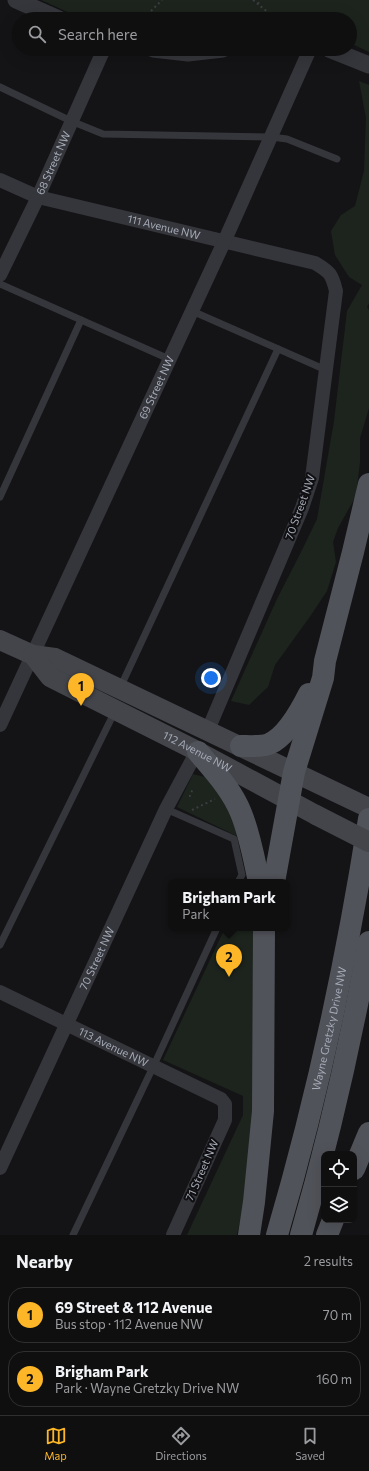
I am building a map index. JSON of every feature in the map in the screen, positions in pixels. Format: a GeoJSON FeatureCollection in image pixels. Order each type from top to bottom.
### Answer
{"type":"FeatureCollection","features":[{"type":"Feature","properties":{"kind":"main road"},"geometry":{"type":"LineString","coordinates":[[275,879],[294,772],[323,678],[325,660],[369,484]]}},
{"type":"Feature","properties":{"kind":"main road","name":"112 Avenue NW"},"geometry":{"type":"LineString","coordinates":[[0,640],[33,655],[55,658],[369,808]]}},
{"type":"Feature","properties":{"kind":"main road","name":"112 Avenue NW"},"geometry":{"type":"LineString","coordinates":[[33,655],[50,677],[369,842]]}},
{"type":"Feature","properties":{"kind":"main road"},"geometry":{"type":"LineString","coordinates":[[241,746],[268,745],[280,736],[300,712],[325,660]]}},
{"type":"Feature","properties":{"kind":"main road"},"geometry":{"type":"LineString","coordinates":[[197,752],[230,792],[241,812],[251,842],[258,879]]}},
{"type":"Feature","properties":{"kind":"main road","name":"Wayne Gretzky Drive NW"},"geometry":{"type":"LineString","coordinates":[[277,1235],[304,1136],[326,1044],[359,884],[369,819]]}},
{"type":"Feature","properties":{"kind":"main road"},"geometry":{"type":"LineString","coordinates":[[249,1235],[254,1202],[263,1111],[265,931]]}},
{"type":"Feature","properties":{"kind":"main road","name":"Wayne Gretzky Drive NW"},"geometry":{"type":"LineString","coordinates":[[301,1235],[327,1141],[348,1052],[369,942]]}},
{"type":"Feature","properties":{"kind":"main road"},"geometry":{"type":"LineString","coordinates":[[357,1162],[369,1133]]}},
{"type":"Feature","properties":{"kind":"main road"},"geometry":{"type":"LineString","coordinates":[[327,1235],[332,1223]]}},
{"type":"Feature","properties":{"kind":"street"},"geometry":{"type":"LineString","coordinates":[[16,0],[43,12]]}},
{"type":"Feature","properties":{"kind":"street","name":"68 Street NW"},"geometry":{"type":"LineString","coordinates":[[0,275],[38,197],[101,56]]}},
{"type":"Feature","properties":{"kind":"street","name":"69 Street NW"},"geometry":{"type":"LineString","coordinates":[[0,725],[224,242],[307,56]]}},
{"type":"Feature","properties":{"kind":"street"},"geometry":{"type":"LineString","coordinates":[[346,56],[369,65]]}},
{"type":"Feature","properties":{"kind":"street","name":"111 Avenue NW"},"geometry":{"type":"LineString","coordinates":[[0,180],[38,197],[314,263],[329,271]]}},
{"type":"Feature","properties":{"kind":"street","name":"70 Street NW"},"geometry":{"type":"LineString","coordinates":[[208,730],[302,508],[312,478],[336,291],[329,271]]}},
{"type":"Feature","properties":{"kind":"street","name":"70 Street NW"},"geometry":{"type":"LineString","coordinates":[[0,1168],[68,1024],[166,809],[197,752]]}},
{"type":"Feature","properties":{"kind":"street","name":"113 Avenue NW"},"geometry":{"type":"LineString","coordinates":[[0,992],[221,1098],[225,1104]]}},
{"type":"Feature","properties":{"kind":"street","name":"71 Street NW"},"geometry":{"type":"LineString","coordinates":[[173,1235],[225,1120],[225,1104]]}},
{"type":"Feature","properties":{"kind":"lane"},"geometry":{"type":"LineString","coordinates":[[0,87],[71,121],[103,134],[270,137],[287,139],[337,159]]}},
{"type":"Feature","properties":{"kind":"lane"},"geometry":{"type":"LineString","coordinates":[[0,284],[169,359]]}},
{"type":"Feature","properties":{"kind":"lane"},"geometry":{"type":"LineString","coordinates":[[192,311],[326,370]]}},
{"type":"Feature","properties":{"kind":"lane"},"geometry":{"type":"LineString","coordinates":[[0,497],[81,320]]}},
{"type":"Feature","properties":{"kind":"lane"},"geometry":{"type":"LineString","coordinates":[[120,688],[278,349]]}},
{"type":"Feature","properties":{"kind":"lane"},"geometry":{"type":"LineString","coordinates":[[0,945],[115,710]]}},
{"type":"Feature","properties":{"kind":"lane"},"geometry":{"type":"LineString","coordinates":[[166,809],[234,839],[242,875],[240,879]]}},
{"type":"Feature","properties":{"kind":"lane"},"geometry":{"type":"LineString","coordinates":[[73,1235],[154,1066],[216,931]]}},
{"type":"Feature","properties":{"kind":"path"},"geometry":{"type":"LineString","coordinates":[[150,12],[162,0]]}},
{"type":"Feature","properties":{"kind":"path"},"geometry":{"type":"LineString","coordinates":[[253,0],[268,12]]}},
{"type":"Feature","properties":{"kind":"path"},"geometry":{"type":"LineString","coordinates":[[258,4],[259,0]]}},
{"type":"Feature","properties":{"kind":"path"},"geometry":{"type":"LineString","coordinates":[[180,815],[216,798]]}},
{"type":"Feature","properties":{"kind":"shaded area"},"geometry":{"type":"Polygon","coordinates":[[[41,0],[369,0],[369,52],[357,46],[357,12],[68,12],[41,0]]]}},
{"type":"Feature","properties":{"kind":"shaded area"},"geometry":{"type":"Polygon","coordinates":[[[359,81],[369,85],[369,303],[367,307],[369,310],[369,408],[360,438],[360,462],[356,496],[338,528],[333,542],[336,562],[327,591],[275,665],[268,687],[249,705],[231,701],[277,599],[317,519],[334,421],[347,311],[362,285],[349,277],[335,255],[331,231],[341,215],[355,206],[364,171],[366,118],[359,81]]]}},
{"type":"Feature","properties":{"kind":"shaded area"},"geometry":{"type":"Polygon","coordinates":[[[193,774],[205,777],[214,785],[225,800],[227,799],[237,815],[247,841],[253,879],[248,879],[241,838],[177,807],[193,774]]]}},
{"type":"Feature","properties":{"kind":"shaded area"},"geometry":{"type":"Polygon","coordinates":[[[224,931],[255,931],[257,1098],[244,1201],[237,1235],[187,1235],[243,1115],[243,1096],[163,1060],[224,931]]]}},
{"type":"Feature","properties":{"kind":"place","name":"69 Street & 112 Avenue"},"geometry":{"type":"Point","coordinates":[81,706]}},
{"type":"Feature","properties":{"kind":"place","name":"Brigham Park"},"geometry":{"type":"Point","coordinates":[229,977]}}]}
